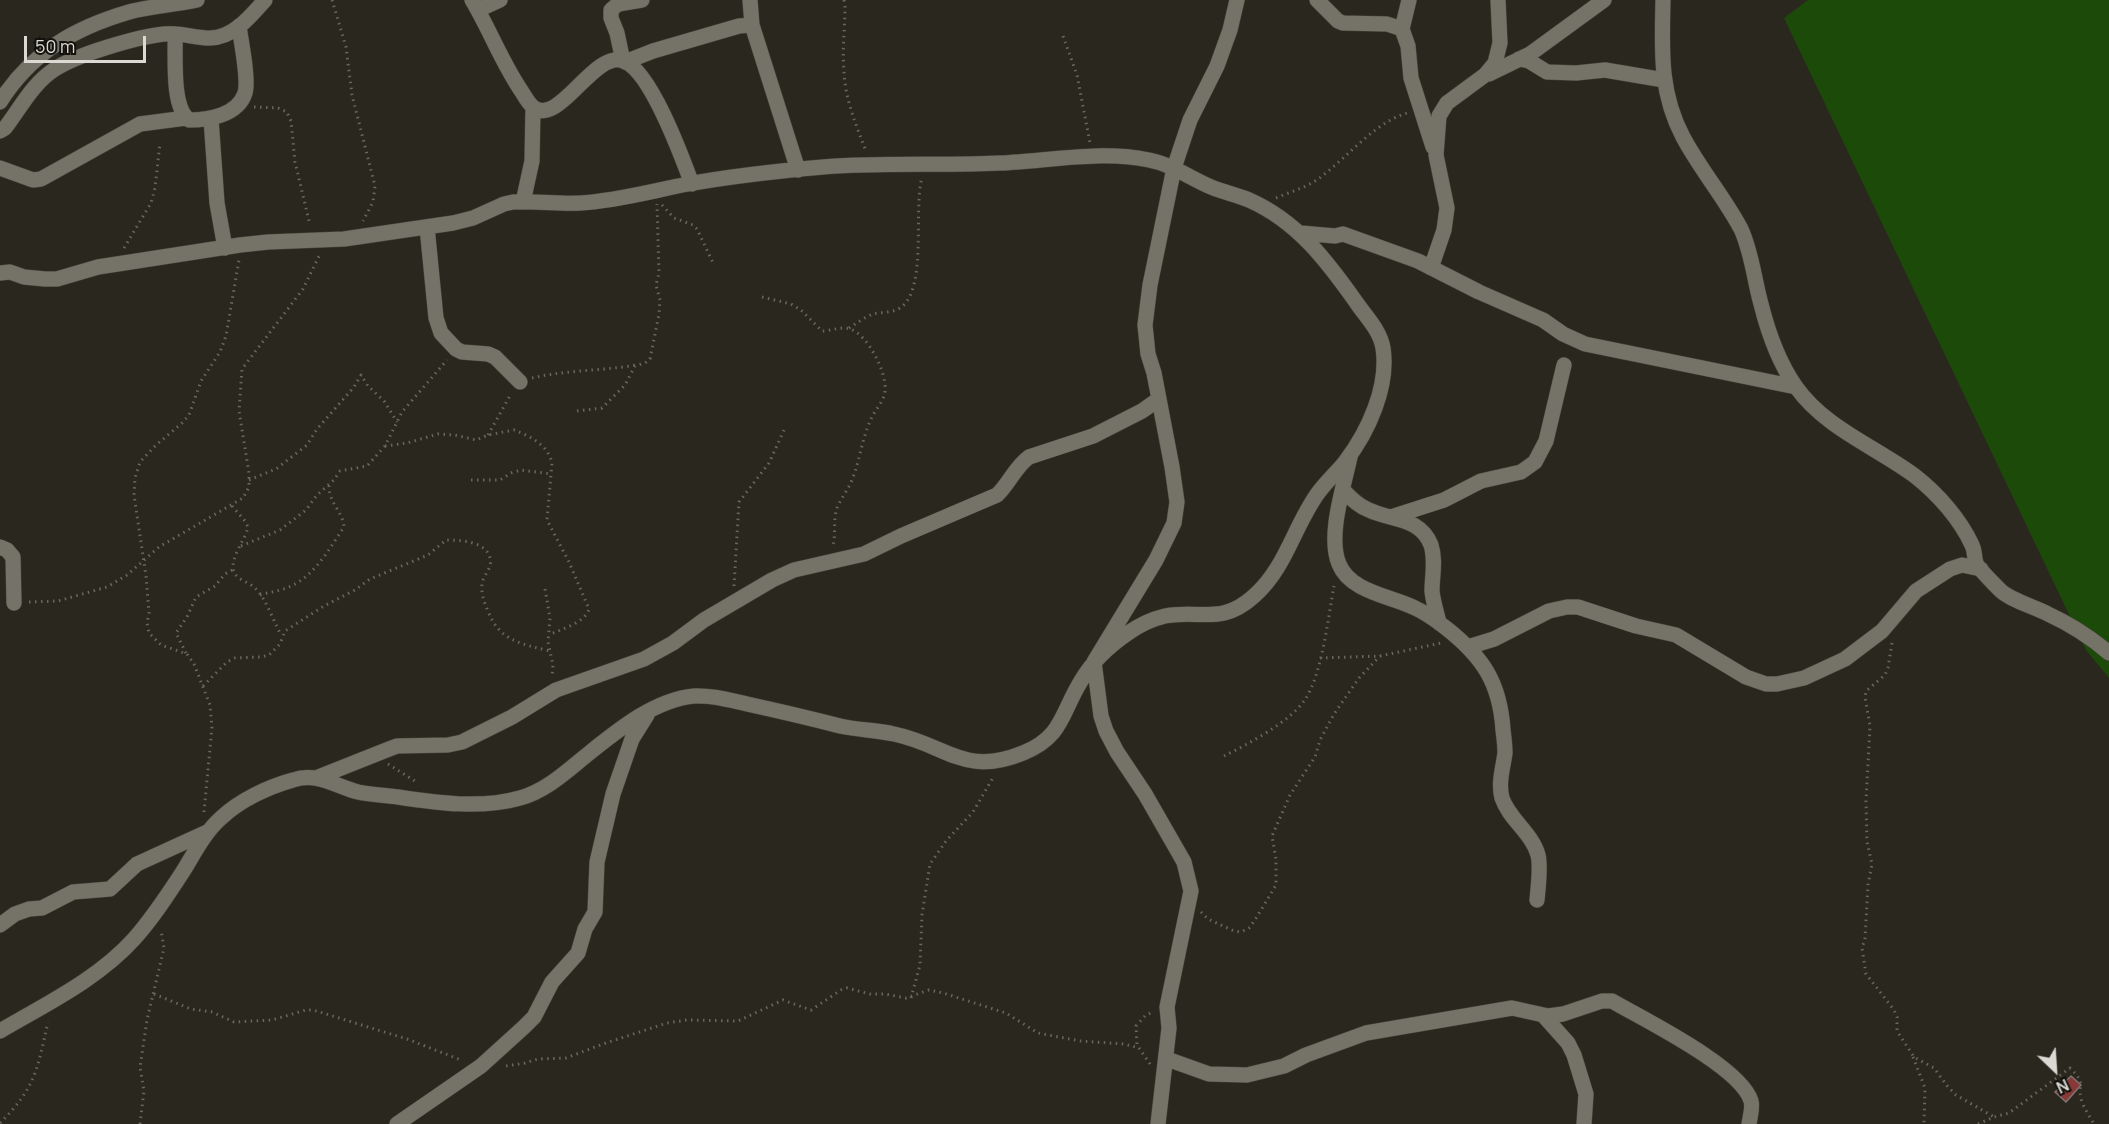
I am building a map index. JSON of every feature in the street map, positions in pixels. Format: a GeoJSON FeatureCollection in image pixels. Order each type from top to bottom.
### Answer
{"type":"FeatureCollection","features":[{"type":"Feature","properties":{"kind":"street"},"geometry":{"type":"LineString","coordinates":[[0,102],[26,67],[59,41],[129,12],[197,0]]}},
{"type":"Feature","properties":{"kind":"street"},"geometry":{"type":"LineString","coordinates":[[0,131],[5,128],[39,82],[56,69],[97,51],[145,37],[175,34],[212,38],[226,34],[239,26],[265,0]]}},
{"type":"Feature","properties":{"kind":"street"},"geometry":{"type":"LineString","coordinates":[[500,0],[475,5],[515,81],[533,108],[532,161],[523,202]]}},
{"type":"Feature","properties":{"kind":"street"},"geometry":{"type":"LineString","coordinates":[[642,0],[618,4],[611,10],[610,18],[617,33],[624,61],[633,68],[650,90],[673,131],[692,183]]}},
{"type":"Feature","properties":{"kind":"street"},"geometry":{"type":"LineString","coordinates":[[750,0],[752,25],[798,170]]}},
{"type":"Feature","properties":{"kind":"street"},"geometry":{"type":"LineString","coordinates":[[0,1031],[53,1000],[112,960],[130,943],[157,911],[206,832],[218,820],[237,805],[266,790],[305,777],[316,778],[357,792],[450,803],[494,803],[523,797],[542,790],[651,710],[687,697],[714,696],[792,712],[849,728],[896,734],[963,761],[982,763],[1004,759],[1024,753],[1042,743],[1059,728],[1077,686],[1156,560],[1174,523],[1177,502],[1159,399],[1148,354],[1145,325],[1159,233],[1174,168],[1190,120],[1230,30],[1237,0]]}},
{"type":"Feature","properties":{"kind":"street"},"geometry":{"type":"LineString","coordinates":[[1317,0],[1342,23],[1387,24],[1402,29]]}},
{"type":"Feature","properties":{"kind":"street"},"geometry":{"type":"LineString","coordinates":[[1409,0],[1402,29],[1408,46],[1411,78],[1436,155],[1447,208],[1444,230],[1431,268]]}},
{"type":"Feature","properties":{"kind":"street"},"geometry":{"type":"LineString","coordinates":[[1436,155],[1438,116],[1447,104],[1483,76],[1495,63],[1500,43],[1498,0]]}},
{"type":"Feature","properties":{"kind":"street"},"geometry":{"type":"LineString","coordinates":[[1483,76],[1530,54],[1604,0]]}},
{"type":"Feature","properties":{"kind":"street"},"geometry":{"type":"LineString","coordinates":[[1663,0],[1661,56],[1671,106],[1682,135],[1730,210],[1749,248],[1768,330],[1796,387],[1821,412],[1931,489],[1963,529],[1974,548],[1976,566],[2001,592],[2083,631],[2109,652]]}},
{"type":"Feature","properties":{"kind":"street"},"geometry":{"type":"LineString","coordinates":[[533,108],[542,111],[551,110],[581,82],[611,61],[624,61],[739,26],[752,25]]}},
{"type":"Feature","properties":{"kind":"street"},"geometry":{"type":"LineString","coordinates":[[0,168],[33,180],[41,179],[140,124],[186,118],[189,120],[211,119],[234,107],[245,93],[246,81],[239,26]]}},
{"type":"Feature","properties":{"kind":"street"},"geometry":{"type":"LineString","coordinates":[[175,34],[177,96],[186,118]]}},
{"type":"Feature","properties":{"kind":"street"},"geometry":{"type":"LineString","coordinates":[[1519,59],[1529,61],[1547,72],[1576,73],[1605,70],[1665,80]]}},
{"type":"Feature","properties":{"kind":"street"},"geometry":{"type":"LineString","coordinates":[[211,119],[217,203],[232,247]]}},
{"type":"Feature","properties":{"kind":"street"},"geometry":{"type":"LineString","coordinates":[[0,273],[10,272],[24,277],[57,279],[113,264],[232,247],[268,242],[344,239],[427,227],[473,218],[504,204],[580,203],[692,183],[798,170],[871,164],[1000,163],[1113,155],[1153,160],[1174,168],[1209,186],[1252,201],[1301,233],[1338,276],[1376,329],[1383,346],[1383,371],[1376,407],[1351,456],[1343,490],[1337,521],[1336,552],[1339,564],[1345,575],[1358,585],[1417,608],[1439,623],[1464,643],[1492,679],[1502,706],[1505,751],[1500,780],[1502,798],[1539,856],[1537,900]]}},
{"type":"Feature","properties":{"kind":"street"},"geometry":{"type":"LineString","coordinates":[[427,227],[437,325],[441,333],[456,349],[462,352],[492,355],[520,382]]}},
{"type":"Feature","properties":{"kind":"street"},"geometry":{"type":"LineString","coordinates":[[1301,233],[1335,236],[1343,234],[1431,268],[1544,320],[1563,334],[1585,344],[1796,387]]}},
{"type":"Feature","properties":{"kind":"street"},"geometry":{"type":"LineString","coordinates":[[1391,517],[1444,500],[1481,482],[1521,472],[1530,467],[1541,453],[1546,441],[1564,365]]}},
{"type":"Feature","properties":{"kind":"street"},"geometry":{"type":"LineString","coordinates":[[316,778],[397,746],[448,745],[462,742],[556,690],[644,659],[772,580],[794,570],[864,554],[997,495],[1005,488],[1023,462],[1029,458],[1093,436],[1142,411],[1159,399]]}},
{"type":"Feature","properties":{"kind":"street"},"geometry":{"type":"LineString","coordinates":[[1094,662],[1130,631],[1147,622],[1165,616],[1225,614],[1253,598],[1274,574],[1284,558],[1318,493],[1351,456]]}},
{"type":"Feature","properties":{"kind":"street"},"geometry":{"type":"LineString","coordinates":[[1343,490],[1369,511],[1410,522],[1424,532],[1431,546],[1434,560],[1432,593],[1439,623]]}},
{"type":"Feature","properties":{"kind":"street"},"geometry":{"type":"LineString","coordinates":[[0,547],[7,550],[13,557],[14,603]]}},
{"type":"Feature","properties":{"kind":"street"},"geometry":{"type":"LineString","coordinates":[[1464,643],[1494,639],[1549,611],[1578,607],[1636,626],[1676,635],[1746,677],[1766,684],[1777,684],[1804,678],[1845,659],[1882,631],[1916,591],[1950,569],[1962,565],[1981,569]]}},
{"type":"Feature","properties":{"kind":"street"},"geometry":{"type":"LineString","coordinates":[[1094,662],[1101,716],[1106,731],[1184,862],[1191,891],[1167,1004],[1169,1028],[1167,1059],[1158,1124]]}},
{"type":"Feature","properties":{"kind":"street"},"geometry":{"type":"LineString","coordinates":[[397,1124],[481,1066],[534,1017],[552,982],[578,953],[585,929],[595,912],[597,862],[612,794],[632,739],[651,710]]}},
{"type":"Feature","properties":{"kind":"street"},"geometry":{"type":"LineString","coordinates":[[0,925],[15,914],[29,909],[42,908],[73,892],[106,890],[114,887],[130,868],[206,832]]}},
{"type":"Feature","properties":{"kind":"street"},"geometry":{"type":"LineString","coordinates":[[1167,1059],[1209,1074],[1247,1075],[1284,1066],[1306,1055],[1366,1033],[1512,1008],[1543,1015],[1563,1014],[1602,1001],[1612,1001],[1671,1034],[1721,1066],[1745,1091],[1752,1102],[1749,1124]]}},
{"type":"Feature","properties":{"kind":"street"},"geometry":{"type":"LineString","coordinates":[[1543,1015],[1568,1043],[1574,1055],[1586,1094],[1584,1124]]}},
{"type":"Feature","properties":{"kind":"path"},"geometry":{"type":"LineString","coordinates":[[332,0],[346,47],[352,95],[375,186],[373,202],[365,218],[344,239]]}},
{"type":"Feature","properties":{"kind":"path"},"geometry":{"type":"LineString","coordinates":[[844,0],[846,91],[854,121],[871,164]]}},
{"type":"Feature","properties":{"kind":"path"},"geometry":{"type":"LineString","coordinates":[[1063,36],[1077,75],[1088,125],[1092,157]]}},
{"type":"Feature","properties":{"kind":"path"},"geometry":{"type":"LineString","coordinates":[[14,603],[58,601],[95,591],[117,582],[159,547],[232,506],[243,498],[249,487],[239,411],[242,369],[303,289],[321,240],[301,186],[291,122],[287,112],[278,108],[234,107]]}},
{"type":"Feature","properties":{"kind":"path"},"geometry":{"type":"LineString","coordinates":[[1259,206],[1321,178],[1387,120],[1421,110]]}},
{"type":"Feature","properties":{"kind":"path"},"geometry":{"type":"LineString","coordinates":[[113,264],[151,203],[160,143]]}},
{"type":"Feature","properties":{"kind":"path"},"geometry":{"type":"LineString","coordinates":[[762,297],[791,304],[801,310],[822,331],[848,328],[873,315],[893,312],[900,308],[909,299],[913,290],[919,246],[921,178],[927,172],[947,164]]}},
{"type":"Feature","properties":{"kind":"path"},"geometry":{"type":"LineString","coordinates":[[577,411],[602,408],[614,398],[635,366],[650,359],[660,300],[656,285],[659,273],[657,198],[674,218],[693,225],[697,229],[714,266]]}},
{"type":"Feature","properties":{"kind":"path"},"geometry":{"type":"LineString","coordinates":[[187,654],[160,645],[149,633],[148,595],[134,495],[135,478],[140,462],[189,415],[201,381],[220,352],[226,336],[237,278],[232,247]]}},
{"type":"Feature","properties":{"kind":"path"},"geometry":{"type":"LineString","coordinates":[[825,563],[835,535],[835,514],[838,505],[852,480],[871,419],[886,389],[881,369],[871,348],[864,339],[848,328]]}},
{"type":"Feature","properties":{"kind":"path"},"geometry":{"type":"LineString","coordinates":[[240,546],[280,530],[306,510],[340,471],[367,466],[385,446],[407,407],[456,349]]}},
{"type":"Feature","properties":{"kind":"path"},"geometry":{"type":"LineString","coordinates":[[488,435],[511,393],[520,382],[546,375],[609,370],[640,364]]}},
{"type":"Feature","properties":{"kind":"path"},"geometry":{"type":"LineString","coordinates":[[249,480],[276,469],[308,445],[317,429],[362,375],[368,386],[384,401],[397,422]]}},
{"type":"Feature","properties":{"kind":"path"},"geometry":{"type":"LineString","coordinates":[[731,605],[740,502],[769,463],[785,428]]}},
{"type":"Feature","properties":{"kind":"path"},"geometry":{"type":"LineString","coordinates":[[385,446],[438,434],[455,435],[471,440],[514,430],[540,444],[550,453],[552,463],[547,520],[569,562],[589,609],[582,619],[549,635]]}},
{"type":"Feature","properties":{"kind":"path"},"geometry":{"type":"LineString","coordinates":[[471,480],[500,480],[521,470],[551,474]]}},
{"type":"Feature","properties":{"kind":"path"},"geometry":{"type":"LineString","coordinates":[[260,595],[287,588],[302,579],[319,564],[344,527],[342,517],[329,495],[329,484]]}},
{"type":"Feature","properties":{"kind":"path"},"geometry":{"type":"LineString","coordinates":[[232,506],[247,524],[247,531],[235,560],[234,574],[255,587],[282,637]]}},
{"type":"Feature","properties":{"kind":"path"},"geometry":{"type":"LineString","coordinates":[[203,686],[227,662],[235,658],[269,655],[276,649],[285,631],[370,579],[428,555],[446,540],[468,542],[481,547],[490,559],[490,566],[483,579],[482,588],[484,601],[496,629],[520,643],[550,651]]}},
{"type":"Feature","properties":{"kind":"path"},"geometry":{"type":"LineString","coordinates":[[1224,756],[1255,741],[1302,704],[1309,693],[1320,658],[1339,564]]}},
{"type":"Feature","properties":{"kind":"path"},"geometry":{"type":"LineString","coordinates":[[206,832],[212,727],[210,705],[194,664],[176,636],[176,630],[187,617],[196,597],[215,586],[225,574],[234,569]]}},
{"type":"Feature","properties":{"kind":"path"},"geometry":{"type":"LineString","coordinates":[[544,698],[552,676],[550,618],[545,590]]}},
{"type":"Feature","properties":{"kind":"path"},"geometry":{"type":"LineString","coordinates":[[1896,615],[1888,668],[1885,675],[1866,690],[1865,696],[1870,726],[1866,801],[1867,842],[1872,864],[1862,958],[1866,974],[1894,1011],[1897,1017],[1897,1031],[1913,1055],[1925,1088],[1924,1124]]}},
{"type":"Feature","properties":{"kind":"path"},"geometry":{"type":"LineString","coordinates":[[1320,658],[1380,656],[1398,654],[1426,645],[1464,643]]}},
{"type":"Feature","properties":{"kind":"path"},"geometry":{"type":"LineString","coordinates":[[1189,900],[1208,919],[1234,931],[1240,932],[1249,928],[1256,920],[1276,885],[1276,860],[1272,836],[1290,795],[1315,757],[1320,740],[1334,714],[1359,678],[1380,656]]}},
{"type":"Feature","properties":{"kind":"path"},"geometry":{"type":"LineString","coordinates":[[372,755],[421,785]]}},
{"type":"Feature","properties":{"kind":"path"},"geometry":{"type":"LineString","coordinates":[[911,998],[920,965],[922,915],[930,864],[946,841],[973,812],[1004,759]]}},
{"type":"Feature","properties":{"kind":"path"},"geometry":{"type":"LineString","coordinates":[[140,1124],[144,1091],[140,1068],[164,948],[157,911]]}},
{"type":"Feature","properties":{"kind":"path"},"geometry":{"type":"LineString","coordinates":[[154,994],[191,1010],[212,1012],[234,1022],[272,1020],[313,1010],[358,1023],[481,1066],[516,1065],[545,1058],[566,1059],[667,1023],[687,1020],[738,1020],[783,1000],[811,1010],[847,988],[870,994],[911,998],[929,990],[1006,1013],[1038,1033],[1139,1048]]}},
{"type":"Feature","properties":{"kind":"path"},"geometry":{"type":"LineString","coordinates":[[0,1123],[27,1093],[36,1073],[53,1000]]}},
{"type":"Feature","properties":{"kind":"path"},"geometry":{"type":"LineString","coordinates":[[1162,1086],[1139,1048],[1135,1035],[1139,1021],[1167,1004]]}},
{"type":"Feature","properties":{"kind":"path"},"geometry":{"type":"LineString","coordinates":[[1913,1055],[1934,1068],[1956,1095],[1994,1117]]}},
{"type":"Feature","properties":{"kind":"path"},"geometry":{"type":"LineString","coordinates":[[1978,1124],[2009,1113],[2070,1068],[2081,1082],[2080,1095],[2094,1124]]}},
{"type":"Feature","properties":{"kind":"green space"},"geometry":{"type":"Polygon","coordinates":[[[1808,0],[2109,0],[2109,678],[2086,650],[1784,18],[1808,0]]]}},
{"type":"Feature","properties":{"kind":"building"},"geometry":{"type":"Polygon","coordinates":[[[2071,1076],[2081,1085],[2066,1102],[2055,1092],[2071,1076]]]}}]}
